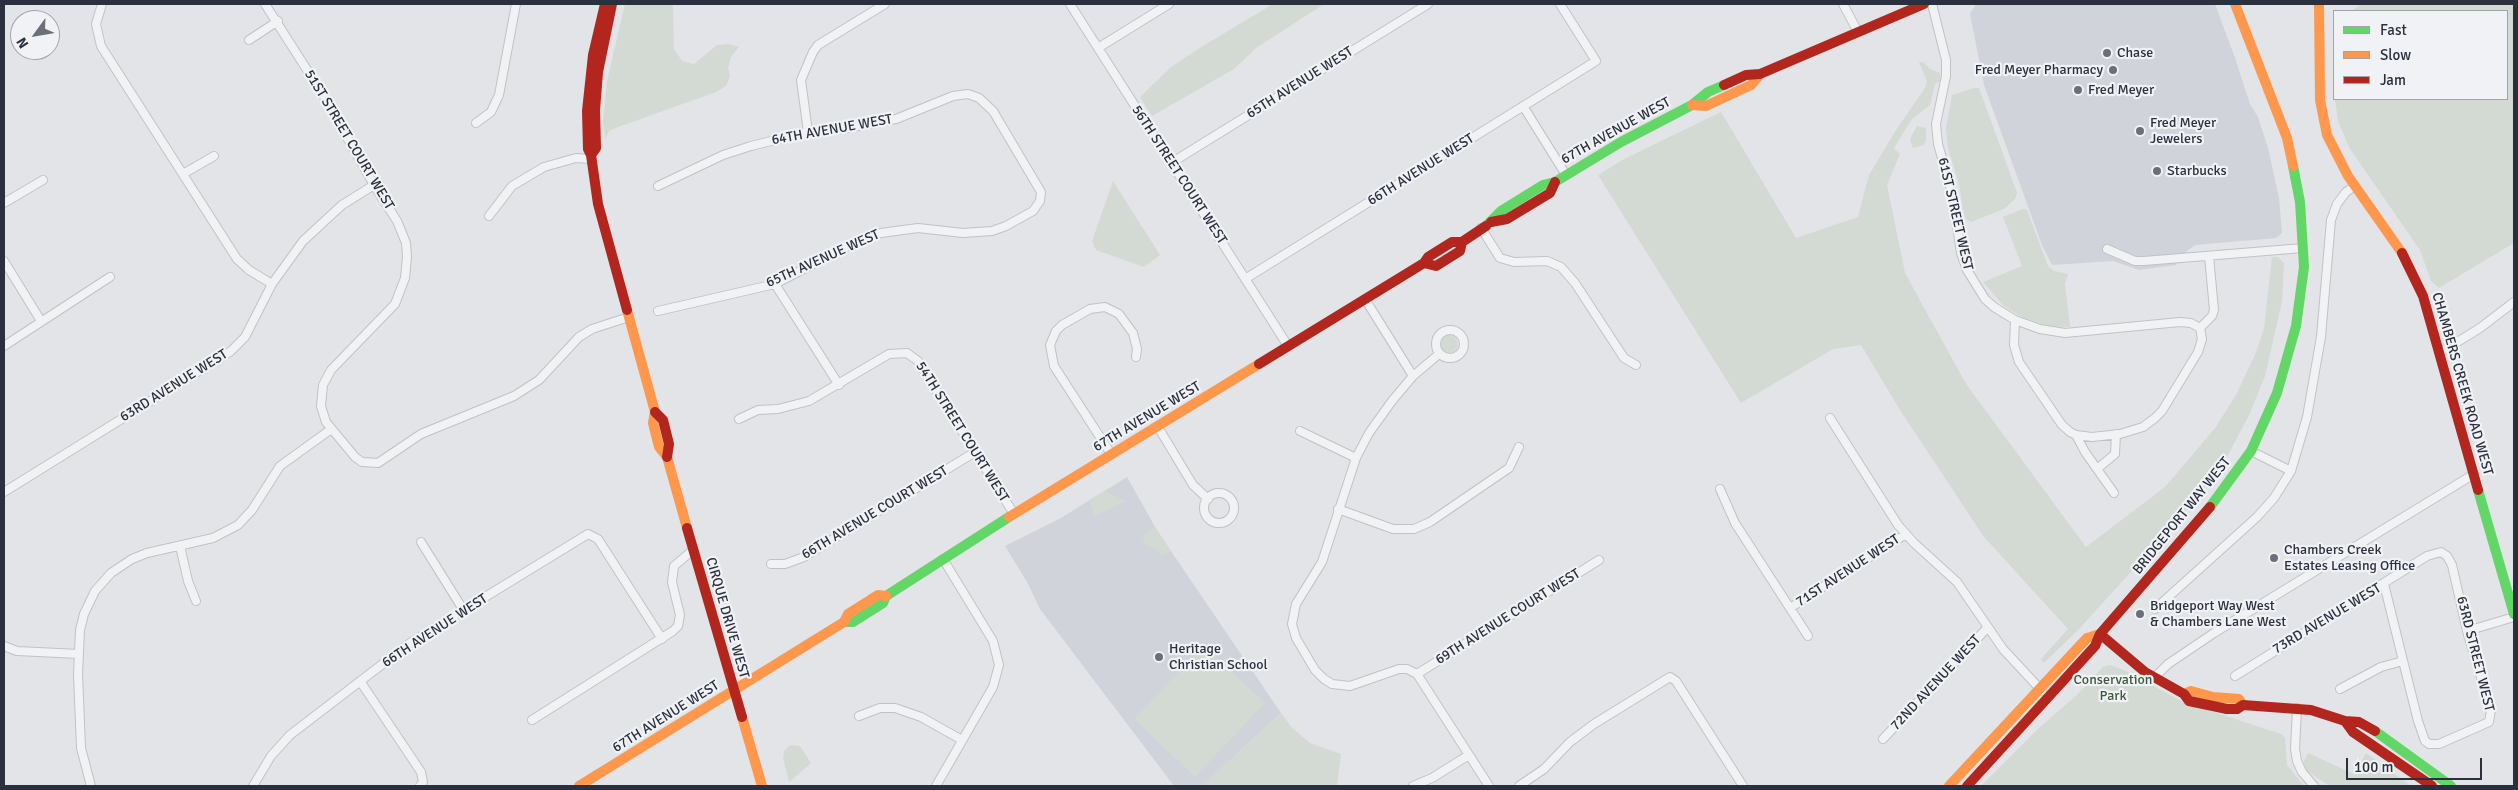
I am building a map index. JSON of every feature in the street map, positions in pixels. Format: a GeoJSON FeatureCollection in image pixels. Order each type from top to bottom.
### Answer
{"type":"FeatureCollection","features":[{"type":"Feature","properties":{"kind":"street","name":"51ST STREET COURT WEST"},"geometry":{"type":"LineString","coordinates":[[265,4],[278,20],[402,232],[407,265],[401,291],[395,304],[336,364],[326,378],[321,406],[330,430]]}},
{"type":"Feature","properties":{"kind":"street"},"geometry":{"type":"LineString","coordinates":[[476,123],[495,107],[499,95],[516,4]]}},
{"type":"Feature","properties":{"kind":"street","name":"CIRQUE DRIVE WEST"},"geometry":{"type":"LineString","coordinates":[[605,4],[593,55],[588,92],[588,149],[592,157],[600,214],[655,412],[653,423],[659,447],[667,457],[762,786]]}},
{"type":"Feature","properties":{"kind":"street","name":"CIRQUE DRIVE WEST"},"geometry":{"type":"LineString","coordinates":[[592,157],[596,148],[598,72],[612,4]]}},
{"type":"Feature","properties":{"kind":"street"},"geometry":{"type":"LineString","coordinates":[[808,132],[801,80],[813,52],[818,45],[885,4]]}},
{"type":"Feature","properties":{"kind":"street","name":"56TH STREET COURT WEST"},"geometry":{"type":"LineString","coordinates":[[1070,4],[1288,346]]}},
{"type":"Feature","properties":{"kind":"street"},"geometry":{"type":"LineString","coordinates":[[1098,48],[1169,4]]}},
{"type":"Feature","properties":{"kind":"street","name":"65TH AVENUE WEST"},"geometry":{"type":"LineString","coordinates":[[1171,163],[1428,4]]}},
{"type":"Feature","properties":{"kind":"street","name":"66TH AVENUE WEST"},"geometry":{"type":"LineString","coordinates":[[1245,278],[1596,60],[1560,4]]}},
{"type":"Feature","properties":{"kind":"street"},"geometry":{"type":"LineString","coordinates":[[1843,4],[1858,32]]}},
{"type":"Feature","properties":{"kind":"street","name":"67TH AVENUE WEST"},"geometry":{"type":"LineString","coordinates":[[579,786],[844,622],[848,614],[878,595],[886,596],[1014,514],[1424,263],[1428,257],[1452,242],[1462,242],[1491,222],[1507,219],[1550,192],[1555,182],[1622,142],[1692,105],[1708,92],[1746,75],[1760,74],[1924,4]]}},
{"type":"Feature","properties":{"kind":"street","name":"61ST STREET WEST"},"geometry":{"type":"LineString","coordinates":[[1932,4],[1946,60],[1946,76],[1938,112],[1936,134],[1952,192],[1961,253],[1966,270],[1980,292],[1994,307],[2015,320]]}},
{"type":"Feature","properties":{"kind":"street","name":"BRIDGEPORT WAY WEST"},"geometry":{"type":"LineString","coordinates":[[1967,786],[2095,646],[2100,634],[2213,504],[2251,451],[2286,365],[2302,292],[2303,248],[2300,202],[2288,145],[2234,4]]}},
{"type":"Feature","properties":{"kind":"street","name":"CHAMBERS CREEK ROAD WEST"},"geometry":{"type":"LineString","coordinates":[[2319,4],[2321,113],[2332,148],[2355,186],[2397,244],[2423,296],[2441,352],[2514,615]]}},
{"type":"Feature","properties":{"kind":"street"},"geometry":{"type":"LineString","coordinates":[[101,5],[96,24],[102,46],[237,259],[244,266],[272,284]]}},
{"type":"Feature","properties":{"kind":"street"},"geometry":{"type":"LineString","coordinates":[[249,40],[278,20]]}},
{"type":"Feature","properties":{"kind":"street","name":"64TH AVENUE WEST"},"geometry":{"type":"LineString","coordinates":[[658,186],[723,155],[808,132],[842,129],[896,119],[960,94],[968,94],[979,98],[993,111],[1039,186],[1040,202]]}},
{"type":"Feature","properties":{"kind":"street"},"geometry":{"type":"LineString","coordinates":[[1523,106],[1566,175]]}},
{"type":"Feature","properties":{"kind":"street"},"geometry":{"type":"LineString","coordinates":[[183,174],[214,156]]}},
{"type":"Feature","properties":{"kind":"street"},"geometry":{"type":"LineString","coordinates":[[489,216],[512,186],[544,167],[576,158],[592,157]]}},
{"type":"Feature","properties":{"kind":"street"},"geometry":{"type":"LineString","coordinates":[[4,203],[43,180]]}},
{"type":"Feature","properties":{"kind":"street","name":"63RD AVENUE WEST"},"geometry":{"type":"LineString","coordinates":[[4,492],[231,351],[245,337],[272,284],[292,254],[315,228],[342,205],[374,184]]}},
{"type":"Feature","properties":{"kind":"street"},"geometry":{"type":"LineString","coordinates":[[2155,609],[2262,512],[2274,498],[2291,471],[2306,420],[2321,337],[2331,220],[2337,204],[2346,192],[2355,186]]}},
{"type":"Feature","properties":{"kind":"street","name":"65TH AVENUE WEST"},"geometry":{"type":"LineString","coordinates":[[658,311],[775,284],[858,241],[881,232],[918,228],[963,233],[992,231],[1033,211],[1040,202]]}},
{"type":"Feature","properties":{"kind":"street"},"geometry":{"type":"LineString","coordinates":[[1481,228],[1500,258],[1514,262],[1547,261],[1561,267],[1575,283],[1624,358],[1636,366]]}},
{"type":"Feature","properties":{"kind":"street"},"geometry":{"type":"LineString","coordinates":[[2107,249],[2135,261],[2303,248]]}},
{"type":"Feature","properties":{"kind":"street"},"geometry":{"type":"LineString","coordinates":[[2200,328],[2212,316],[2214,310],[2208,256]]}},
{"type":"Feature","properties":{"kind":"street"},"geometry":{"type":"LineString","coordinates":[[4,261],[41,321]]}},
{"type":"Feature","properties":{"kind":"street"},"geometry":{"type":"LineString","coordinates":[[4,346],[110,277]]}},
{"type":"Feature","properties":{"kind":"street"},"geometry":{"type":"LineString","coordinates":[[739,419],[758,410],[799,405],[839,384],[775,284]]}},
{"type":"Feature","properties":{"kind":"street"},"geometry":{"type":"LineString","coordinates":[[1365,299],[1413,376]]}},
{"type":"Feature","properties":{"kind":"street"},"geometry":{"type":"LineString","coordinates":[[2441,352],[2488,323],[2514,302]]}},
{"type":"Feature","properties":{"kind":"street"},"geometry":{"type":"LineString","coordinates":[[1111,454],[1054,366],[1050,345],[1052,337],[1062,325],[1090,309],[1105,308],[1119,314],[1133,333],[1137,348],[1136,357]]}},
{"type":"Feature","properties":{"kind":"street"},"geometry":{"type":"LineString","coordinates":[[91,786],[81,748],[80,630],[84,614],[95,592],[106,579],[132,559],[147,553],[213,538],[238,525],[252,510],[280,466],[330,430],[362,462],[378,463],[421,434],[527,389],[544,375],[579,337],[592,329],[628,317]]}},
{"type":"Feature","properties":{"kind":"street"},"geometry":{"type":"LineString","coordinates":[[2015,320],[2040,329],[2065,333],[2187,322],[2200,328],[2202,339],[2200,347],[2162,411],[2143,427],[2116,434],[2092,437],[2070,432],[2062,425],[2019,362],[2014,345],[2015,320]]}},
{"type":"Feature","properties":{"kind":"street","name":"54TH STREET COURT WEST"},"geometry":{"type":"LineString","coordinates":[[839,384],[889,354],[907,353],[918,361],[1014,514]]}},
{"type":"Feature","properties":{"kind":"street"},"geometry":{"type":"LineString","coordinates":[[1439,354],[1413,376],[1380,417],[1356,458],[1322,562],[1294,609],[1292,624],[1296,638],[1318,673],[1336,686],[1350,686],[1399,669],[1407,669],[1417,674],[1489,786]]}},
{"type":"Feature","properties":{"kind":"street"},"geometry":{"type":"LineString","coordinates":[[1830,418],[1906,534],[1957,582],[2014,662],[2049,698]]}},
{"type":"Feature","properties":{"kind":"street"},"geometry":{"type":"LineString","coordinates":[[1158,427],[1193,485],[1208,499]]}},
{"type":"Feature","properties":{"kind":"street"},"geometry":{"type":"LineString","coordinates":[[1300,431],[1356,458]]}},
{"type":"Feature","properties":{"kind":"street"},"geometry":{"type":"LineString","coordinates":[[2076,434],[2114,493]]}},
{"type":"Feature","properties":{"kind":"street"},"geometry":{"type":"LineString","coordinates":[[2097,468],[2115,454],[2116,434]]}},
{"type":"Feature","properties":{"kind":"street"},"geometry":{"type":"LineString","coordinates":[[1338,509],[1393,529],[1414,529],[1430,522],[1509,468],[1519,447]]}},
{"type":"Feature","properties":{"kind":"street"},"geometry":{"type":"LineString","coordinates":[[2251,451],[2291,471]]}},
{"type":"Feature","properties":{"kind":"street","name":"66TH AVENUE COURT WEST"},"geometry":{"type":"LineString","coordinates":[[771,564],[790,563],[804,557],[975,452]]}},
{"type":"Feature","properties":{"kind":"street"},"geometry":{"type":"LineString","coordinates":[[2154,678],[2168,664],[2207,638],[2474,474]]}},
{"type":"Feature","properties":{"kind":"street"},"geometry":{"type":"LineString","coordinates":[[1720,489],[1735,523],[1808,636]]}},
{"type":"Feature","properties":{"kind":"street","name":"66TH AVENUE WEST"},"geometry":{"type":"LineString","coordinates":[[253,786],[271,756],[290,735],[410,643],[588,534],[598,539],[662,639]]}},
{"type":"Feature","properties":{"kind":"street","name":"71ST AVENUE WEST"},"geometry":{"type":"LineString","coordinates":[[1790,608],[1906,534]]}},
{"type":"Feature","properties":{"kind":"street"},"geometry":{"type":"LineString","coordinates":[[420,542],[464,611]]}},
{"type":"Feature","properties":{"kind":"street"},"geometry":{"type":"LineString","coordinates":[[180,546],[188,581],[196,601]]}},
{"type":"Feature","properties":{"kind":"street"},"geometry":{"type":"LineString","coordinates":[[532,720],[673,631],[680,621],[672,582],[674,566],[693,550]]}},
{"type":"Feature","properties":{"kind":"street","name":"73RD AVENUE WEST"},"geometry":{"type":"LineString","coordinates":[[2235,676],[2430,555],[2439,552],[2445,554]]}},
{"type":"Feature","properties":{"kind":"street","name":"63RD STREET WEST"},"geometry":{"type":"LineString","coordinates":[[2402,661],[2420,728],[2429,744],[2439,744],[2479,728],[2491,720],[2491,710],[2467,631],[2452,565],[2445,554]]}},
{"type":"Feature","properties":{"kind":"street"},"geometry":{"type":"LineString","coordinates":[[936,786],[996,680],[998,657],[987,631],[943,559]]}},
{"type":"Feature","properties":{"kind":"street","name":"69TH AVENUE COURT WEST"},"geometry":{"type":"LineString","coordinates":[[1417,674],[1599,560]]}},
{"type":"Feature","properties":{"kind":"street"},"geometry":{"type":"LineString","coordinates":[[2340,689],[2381,667],[2402,661],[2384,584]]}},
{"type":"Feature","properties":{"kind":"street"},"geometry":{"type":"LineString","coordinates":[[2467,631],[2514,615]]}},
{"type":"Feature","properties":{"kind":"street","name":"72ND AVENUE WEST"},"geometry":{"type":"LineString","coordinates":[[1884,739],[1988,627]]}},
{"type":"Feature","properties":{"kind":"street"},"geometry":{"type":"LineString","coordinates":[[2100,634],[2154,678],[2184,694],[2191,691],[2214,697],[2239,699],[2243,705],[2296,708],[2323,712],[2345,721],[2362,723],[2451,786]]}},
{"type":"Feature","properties":{"kind":"street","name":"BRIDGEPORT WAY WEST"},"geometry":{"type":"LineString","coordinates":[[1948,786],[2087,638],[2100,634]]}},
{"type":"Feature","properties":{"kind":"street"},"geometry":{"type":"LineString","coordinates":[[4,646],[17,651],[79,654]]}},
{"type":"Feature","properties":{"kind":"street"},"geometry":{"type":"LineString","coordinates":[[1519,786],[1544,769],[1574,739],[1624,704],[1670,677],[1676,681],[1741,786]]}},
{"type":"Feature","properties":{"kind":"street"},"geometry":{"type":"LineString","coordinates":[[360,681],[421,772],[423,782],[420,786]]}},
{"type":"Feature","properties":{"kind":"street"},"geometry":{"type":"LineString","coordinates":[[859,716],[880,708],[895,708],[921,717],[962,740]]}},
{"type":"Feature","properties":{"kind":"street"},"geometry":{"type":"LineString","coordinates":[[2296,708],[2295,749],[2297,761],[2302,772],[2314,786]]}},
{"type":"Feature","properties":{"kind":"street"},"geometry":{"type":"LineString","coordinates":[[2345,721],[2353,732],[2432,786]]}},
{"type":"Feature","properties":{"kind":"street"},"geometry":{"type":"LineString","coordinates":[[1413,786],[1432,778],[1469,755]]}},
{"type":"Feature","properties":{"kind":"shaded area"},"geometry":{"type":"Polygon","coordinates":[[[1976,4],[2215,4],[2250,104],[2258,117],[2268,148],[2279,198],[2282,233],[2276,238],[2195,245],[2187,251],[2176,265],[2139,270],[2113,261],[2052,265],[2042,245],[1984,85],[1970,14],[1976,4]]]}},
{"type":"Feature","properties":{"kind":"shaded area","name":"Heritage Christian School"},"geometry":{"type":"Polygon","coordinates":[[[1127,477],[1158,532],[1281,713],[1202,786],[1174,786],[1040,609],[1027,582],[1005,546],[1061,518],[1127,477]]]}},
{"type":"Feature","properties":{"kind":"green space"},"geometry":{"type":"Polygon","coordinates":[[[625,4],[673,4],[674,49],[682,61],[694,64],[717,45],[729,44],[739,47],[731,57],[728,67],[730,76],[726,86],[716,92],[618,127],[609,131],[605,139],[603,121],[607,82],[625,4]]]}},
{"type":"Feature","properties":{"kind":"green space"},"geometry":{"type":"Polygon","coordinates":[[[1273,4],[1324,4],[1256,48],[1234,69],[1152,116],[1140,97],[1171,67],[1273,4]]]}},
{"type":"Feature","properties":{"kind":"green space"},"geometry":{"type":"Polygon","coordinates":[[[2361,4],[2514,4],[2514,243],[2439,288],[2431,281],[2420,250],[2350,149],[2338,121],[2335,100],[2508,100],[2508,10],[2353,10],[2361,4]]]}},
{"type":"Feature","properties":{"kind":"green space"},"geometry":{"type":"Polygon","coordinates":[[[1919,62],[1923,62],[1930,69],[1940,73],[1940,81],[1935,84],[1930,105],[1912,119],[1894,148],[1900,154],[1887,185],[1905,273],[1966,384],[2086,547],[2165,487],[2216,427],[2237,393],[2255,355],[2264,329],[2272,257],[2278,257],[2284,263],[2282,301],[2265,376],[2250,413],[2228,455],[2170,529],[2079,629],[2044,663],[2041,659],[2068,629],[1984,537],[1900,410],[1861,345],[1833,349],[1741,403],[1598,175],[1624,159],[1721,112],[1796,238],[1858,217],[1869,175],[1896,130],[1925,88],[1927,81],[1919,62]]]}},
{"type":"Feature","properties":{"kind":"green space"},"geometry":{"type":"Polygon","coordinates":[[[1979,88],[2017,193],[2015,199],[2004,209],[1971,222],[1966,219],[1963,210],[1959,184],[1948,148],[1946,128],[1952,95],[1979,88]]]}},
{"type":"Feature","properties":{"kind":"green space"},"geometry":{"type":"Polygon","coordinates":[[[1917,126],[1926,128],[1926,140],[1924,145],[1913,148],[1910,139],[1917,126]]]}},
{"type":"Feature","properties":{"kind":"green space"},"geometry":{"type":"Polygon","coordinates":[[[1113,181],[1160,255],[1144,267],[1096,250],[1092,241],[1113,181]]]}},
{"type":"Feature","properties":{"kind":"green space"},"geometry":{"type":"Polygon","coordinates":[[[2023,209],[2027,210],[2048,266],[2054,271],[2068,274],[2065,284],[2070,327],[2049,326],[2024,318],[2004,306],[1983,282],[2022,266],[2003,217],[2023,209]]]}},
{"type":"Feature","properties":{"kind":"green space"},"geometry":{"type":"Polygon","coordinates":[[[1445,335],[1453,335],[1458,340],[1456,351],[1445,353],[1440,348],[1440,340],[1445,335]]]}},
{"type":"Feature","properties":{"kind":"green space"},"geometry":{"type":"Polygon","coordinates":[[[1105,491],[1126,501],[1094,516],[1089,500],[1105,491]]]}},
{"type":"Feature","properties":{"kind":"green space"},"geometry":{"type":"Polygon","coordinates":[[[1155,527],[1171,551],[1162,556],[1155,548],[1143,542],[1144,534],[1155,527]]]}},
{"type":"Feature","properties":{"kind":"green space"},"geometry":{"type":"Polygon","coordinates":[[[1204,645],[1265,703],[1195,777],[1134,719],[1204,645]]]}},
{"type":"Feature","properties":{"kind":"green space","name":"Conservation Park"},"geometry":{"type":"Polygon","coordinates":[[[2110,665],[2126,671],[2183,702],[2281,734],[2285,738],[2287,765],[2304,786],[1981,786],[2039,728],[2077,695],[2103,667],[2110,665]]]}},
{"type":"Feature","properties":{"kind":"green space"},"geometry":{"type":"Polygon","coordinates":[[[1281,713],[1292,728],[1310,743],[1341,754],[1337,786],[1202,786],[1281,713]]]}},
{"type":"Feature","properties":{"kind":"green space"},"geometry":{"type":"Polygon","coordinates":[[[790,745],[800,746],[811,763],[789,782],[783,758],[784,751],[790,745]]]}},
{"type":"Feature","properties":{"kind":"green space"},"geometry":{"type":"Polygon","coordinates":[[[2308,753],[2354,774],[2366,753],[2411,786],[2330,786],[2305,770],[2304,761],[2308,753]]]}},
{"type":"Feature","properties":{"kind":"traffic: fast"},"geometry":{"type":"LineString","coordinates":[[1486,226],[1501,211],[1543,185],[1555,182],[1621,142],[1692,105],[1708,92],[1724,85]]}},
{"type":"Feature","properties":{"kind":"traffic: fast"},"geometry":{"type":"LineString","coordinates":[[2210,507],[2251,451],[2277,393],[2296,326],[2304,267],[2300,202],[2293,166]]}},
{"type":"Feature","properties":{"kind":"traffic: fast"},"geometry":{"type":"LineString","coordinates":[[2478,490],[2514,614]]}},
{"type":"Feature","properties":{"kind":"traffic: fast"},"geometry":{"type":"LineString","coordinates":[[844,622],[853,622],[883,603],[886,596],[1009,517]]}},
{"type":"Feature","properties":{"kind":"traffic: fast"},"geometry":{"type":"LineString","coordinates":[[2375,731],[2451,786]]}},
{"type":"Feature","properties":{"kind":"traffic: slow"},"geometry":{"type":"LineString","coordinates":[[2235,4],[2287,138],[2293,166]]}},
{"type":"Feature","properties":{"kind":"traffic: slow"},"geometry":{"type":"LineString","coordinates":[[2319,4],[2320,100],[2327,135],[2348,176],[2402,253]]}},
{"type":"Feature","properties":{"kind":"traffic: slow"},"geometry":{"type":"LineString","coordinates":[[1692,105],[1706,106],[1751,85],[1760,74]]}},
{"type":"Feature","properties":{"kind":"traffic: slow"},"geometry":{"type":"LineString","coordinates":[[627,310],[655,412],[653,423],[659,447],[667,457],[687,528]]}},
{"type":"Feature","properties":{"kind":"traffic: slow"},"geometry":{"type":"LineString","coordinates":[[1009,517],[1259,364]]}},
{"type":"Feature","properties":{"kind":"traffic: slow"},"geometry":{"type":"LineString","coordinates":[[579,786],[844,622],[848,614],[878,595],[886,596]]}},
{"type":"Feature","properties":{"kind":"traffic: slow"},"geometry":{"type":"LineString","coordinates":[[1949,786],[2087,638],[2100,634]]}},
{"type":"Feature","properties":{"kind":"traffic: slow"},"geometry":{"type":"LineString","coordinates":[[2184,694],[2191,691],[2213,697],[2239,699],[2243,705]]}},
{"type":"Feature","properties":{"kind":"traffic: slow"},"geometry":{"type":"LineString","coordinates":[[742,717],[762,786]]}},
{"type":"Feature","properties":{"kind":"traffic: jam"},"geometry":{"type":"LineString","coordinates":[[605,4],[593,55],[587,111],[588,149],[591,155],[598,204],[627,310]]}},
{"type":"Feature","properties":{"kind":"traffic: jam"},"geometry":{"type":"LineString","coordinates":[[591,155],[596,148],[595,110],[598,72],[612,4]]}},
{"type":"Feature","properties":{"kind":"traffic: jam"},"geometry":{"type":"LineString","coordinates":[[1724,85],[1746,75],[1760,74],[1924,4]]}},
{"type":"Feature","properties":{"kind":"traffic: jam"},"geometry":{"type":"LineString","coordinates":[[1491,222],[1507,219],[1550,193],[1555,182]]}},
{"type":"Feature","properties":{"kind":"traffic: jam"},"geometry":{"type":"LineString","coordinates":[[1259,364],[1424,263],[1428,257],[1452,242],[1462,242],[1486,226]]}},
{"type":"Feature","properties":{"kind":"traffic: jam"},"geometry":{"type":"LineString","coordinates":[[1424,263],[1436,266],[1460,251],[1462,242]]}},
{"type":"Feature","properties":{"kind":"traffic: jam"},"geometry":{"type":"LineString","coordinates":[[2402,253],[2423,296],[2478,490]]}},
{"type":"Feature","properties":{"kind":"traffic: jam"},"geometry":{"type":"LineString","coordinates":[[655,412],[663,420],[669,444],[667,457]]}},
{"type":"Feature","properties":{"kind":"traffic: jam"},"geometry":{"type":"LineString","coordinates":[[1967,786],[2095,646],[2100,634],[2210,507]]}},
{"type":"Feature","properties":{"kind":"traffic: jam"},"geometry":{"type":"LineString","coordinates":[[687,528],[742,717]]}},
{"type":"Feature","properties":{"kind":"traffic: jam"},"geometry":{"type":"LineString","coordinates":[[2100,634],[2145,672],[2184,694],[2189,701],[2227,709],[2237,709],[2243,705],[2311,710],[2345,721],[2359,722],[2375,731]]}},
{"type":"Feature","properties":{"kind":"traffic: jam"},"geometry":{"type":"LineString","coordinates":[[2345,721],[2353,732],[2432,786]]}},
{"type":"Feature","properties":{"kind":"place","name":"Chase"},"geometry":{"type":"Point","coordinates":[2107,53]}},
{"type":"Feature","properties":{"kind":"place","name":"Fred Meyer Pharmacy"},"geometry":{"type":"Point","coordinates":[2113,70]}},
{"type":"Feature","properties":{"kind":"place","name":"Fred Meyer"},"geometry":{"type":"Point","coordinates":[2078,90]}},
{"type":"Feature","properties":{"kind":"place","name":"Fred Meyer Jewelers"},"geometry":{"type":"Point","coordinates":[2140,131]}},
{"type":"Feature","properties":{"kind":"place","name":"Starbucks"},"geometry":{"type":"Point","coordinates":[2157,171]}},
{"type":"Feature","properties":{"kind":"place","name":"Chambers Creek Estates Leasing Office"},"geometry":{"type":"Point","coordinates":[2274,558]}},
{"type":"Feature","properties":{"kind":"place","name":"Bridgeport Way West & Chambers Lane West"},"geometry":{"type":"Point","coordinates":[2140,614]}},
{"type":"Feature","properties":{"kind":"place","name":"Heritage Christian School"},"geometry":{"type":"Point","coordinates":[1159,657]}}]}
